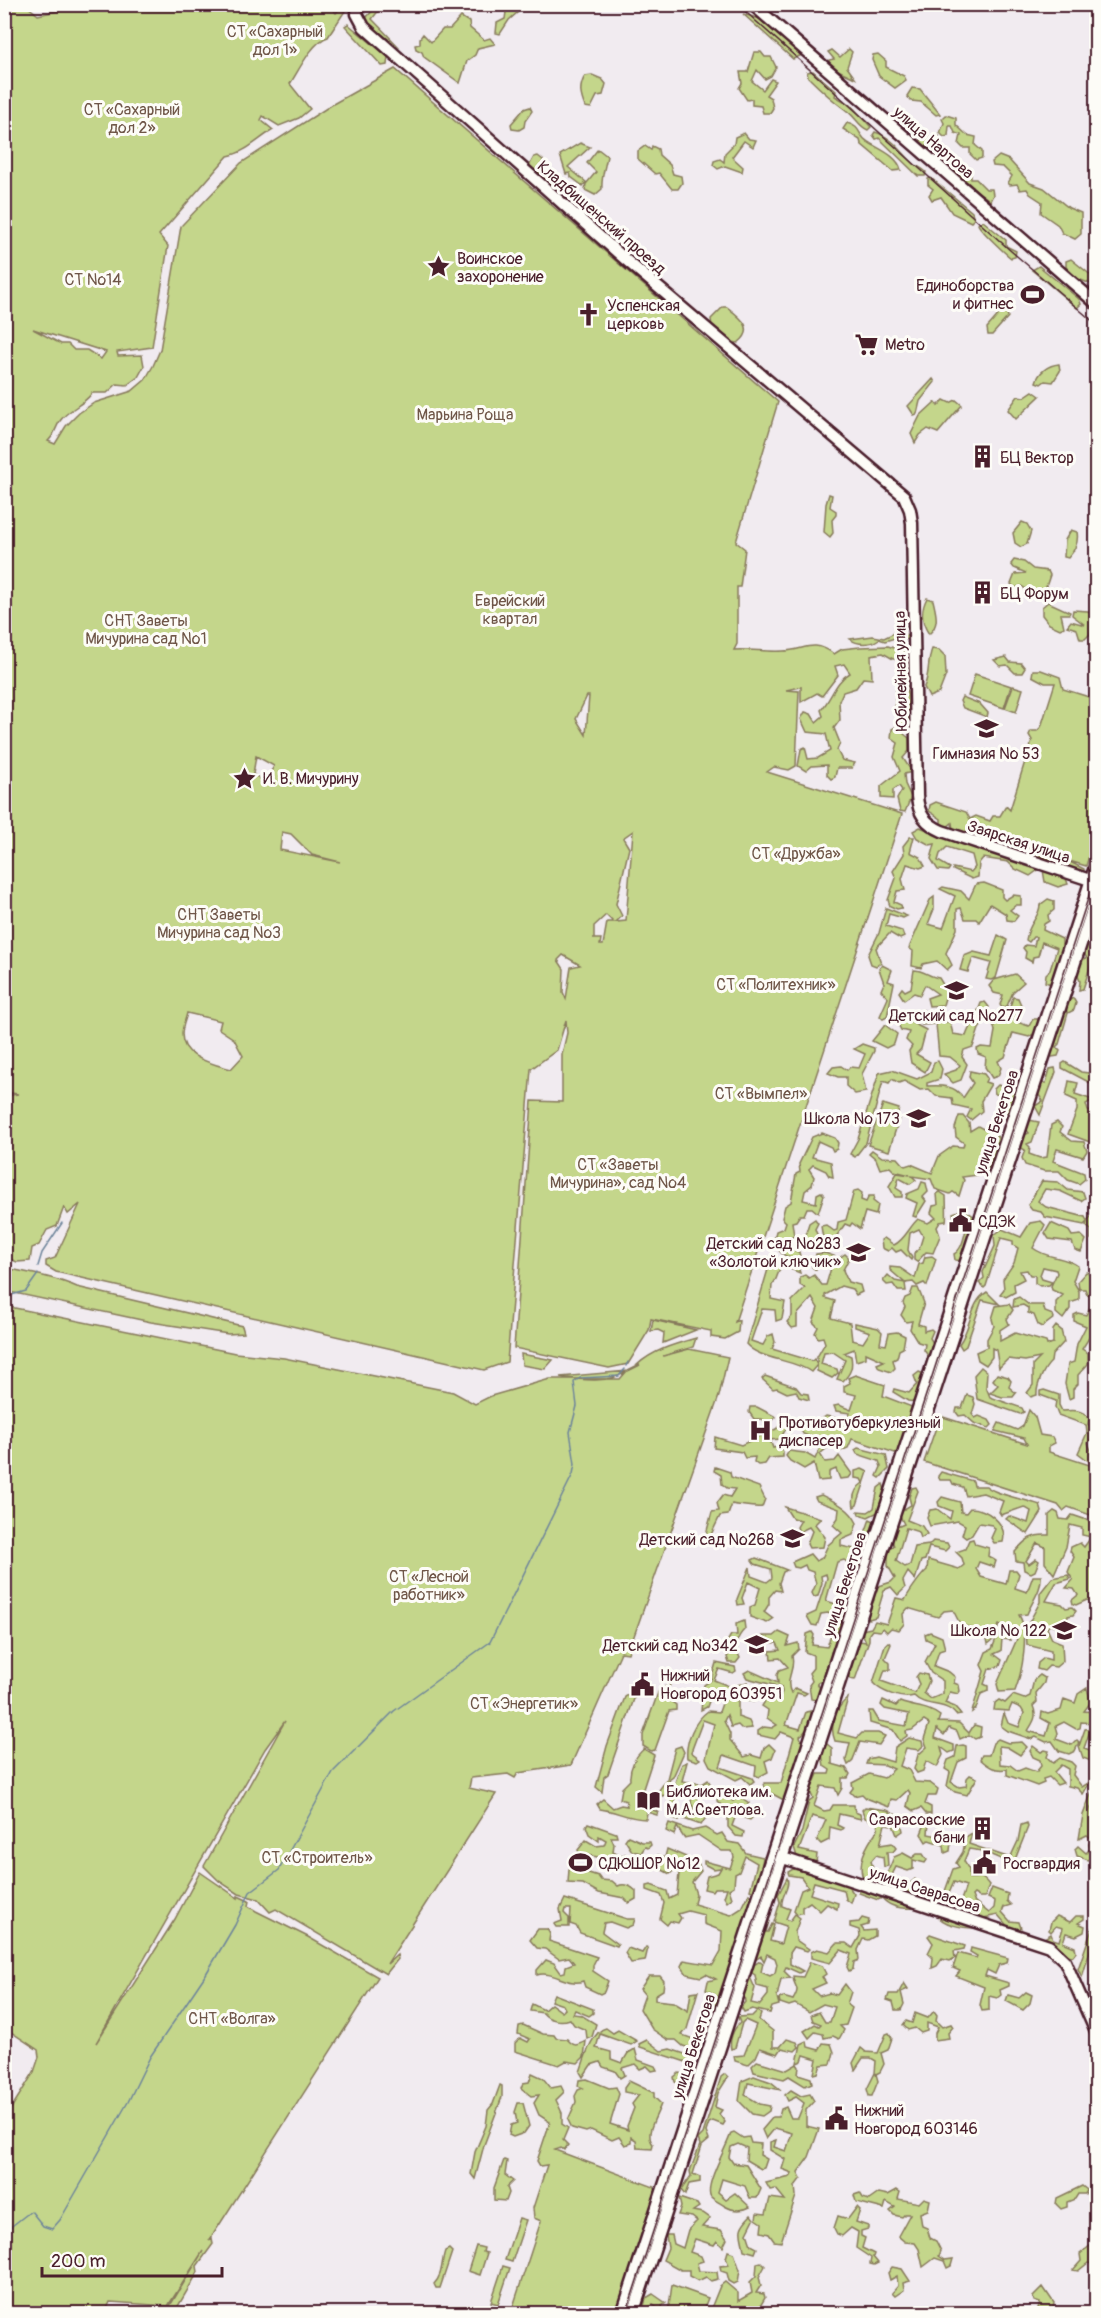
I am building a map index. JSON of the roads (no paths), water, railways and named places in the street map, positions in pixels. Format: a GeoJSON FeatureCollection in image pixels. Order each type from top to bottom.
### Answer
{"type":"FeatureCollection","features":[{"type":"Feature","properties":{"kind":"main road","name":"улица Нартова"},"geometry":{"type":"LineString","coordinates":[[752,4],[1096,303]]}},
{"type":"Feature","properties":{"kind":"main road","name":"Кладбищенский проезд"},"geometry":{"type":"LineString","coordinates":[[358,9],[364,27],[626,260],[898,490],[910,510]]}},
{"type":"Feature","properties":{"kind":"main road","name":"Юбилейная улица"},"geometry":{"type":"LineString","coordinates":[[910,510],[917,799],[919,812],[932,827]]}},
{"type":"Feature","properties":{"kind":"main road","name":"Заярская улица"},"geometry":{"type":"LineString","coordinates":[[932,827],[1094,882]]}},
{"type":"Feature","properties":{"kind":"main road","name":"улица Бекетова"},"geometry":{"type":"LineString","coordinates":[[633,2313],[777,1856],[1094,882],[1096,864]]}},
{"type":"Feature","properties":{"kind":"main road","name":"улица Бекетова"},"geometry":{"type":"LineString","coordinates":[[622,2313],[777,1856],[1096,898]]}},
{"type":"Feature","properties":{"kind":"main road","name":"улица Саврасова"},"geometry":{"type":"LineString","coordinates":[[777,1856],[1040,1943],[1056,1951],[1065,1961],[1096,2032]]}},
{"type":"Feature","properties":{"kind":"waterway"},"geometry":{"type":"LineString","coordinates":[[38,1266],[42,1253],[62,1223]]}},
{"type":"Feature","properties":{"kind":"waterway"},"geometry":{"type":"LineString","coordinates":[[4,1297],[26,1291],[38,1274]]}},
{"type":"Feature","properties":{"kind":"waterway"},"geometry":{"type":"LineString","coordinates":[[626,1366],[628,1362]]}},
{"type":"Feature","properties":{"kind":"waterway"},"geometry":{"type":"LineString","coordinates":[[4,2239],[8,2229],[31,2211],[43,2226],[52,2229],[60,2220],[128,2102],[150,2057],[206,1974],[235,1925],[250,1892],[279,1870],[333,1772],[394,1711],[490,1642],[573,1474],[575,1464],[570,1432],[577,1406],[574,1382],[580,1378],[619,1376],[625,1369]]}},
{"type":"Feature","properties":{"kind":"tram line"},"geometry":{"type":"LineString","coordinates":[[737,4],[1011,251],[1096,324]]}},
{"type":"Feature","properties":{"kind":"tram line"},"geometry":{"type":"LineString","coordinates":[[626,2314],[1096,874]]}},
{"type":"Feature","properties":{"kind":"place","name":"Воинское захоронение"},"geometry":{"type":"Point","coordinates":[439,267]}},
{"type":"Feature","properties":{"kind":"place","name":"Единоборства и фитнес"},"geometry":{"type":"Point","coordinates":[1032,294]}},
{"type":"Feature","properties":{"kind":"place","name":"Успенская церковь"},"geometry":{"type":"Point","coordinates":[589,314]}},
{"type":"Feature","properties":{"kind":"place","name":"Metro"},"geometry":{"type":"Point","coordinates":[867,344]}},
{"type":"Feature","properties":{"kind":"place","name":"БЦ Вектор"},"geometry":{"type":"Point","coordinates":[982,457]}},
{"type":"Feature","properties":{"kind":"place","name":"БЦ Форум"},"geometry":{"type":"Point","coordinates":[982,593]}},
{"type":"Feature","properties":{"kind":"place","name":"Гимназия № 53"},"geometry":{"type":"Point","coordinates":[986,728]}},
{"type":"Feature","properties":{"kind":"place","name":"И. В. Мичурину"},"geometry":{"type":"Point","coordinates":[245,778]}},
{"type":"Feature","properties":{"kind":"place","name":"Детский сад №277"},"geometry":{"type":"Point","coordinates":[956,990]}},
{"type":"Feature","properties":{"kind":"place","name":"Школа № 173"},"geometry":{"type":"Point","coordinates":[918,1118]}},
{"type":"Feature","properties":{"kind":"place","name":"СДЭК"},"geometry":{"type":"Point","coordinates":[960,1221]}},
{"type":"Feature","properties":{"kind":"place","name":"Детский сад №283 «Золотой ключик»"},"geometry":{"type":"Point","coordinates":[859,1252]}},
{"type":"Feature","properties":{"kind":"place","name":"Противотуберкулезный диспасер"},"geometry":{"type":"Point","coordinates":[761,1431]}},
{"type":"Feature","properties":{"kind":"place","name":"Детский сад №268"},"geometry":{"type":"Point","coordinates":[792,1539]}},
{"type":"Feature","properties":{"kind":"place","name":"Школа № 122"},"geometry":{"type":"Point","coordinates":[1065,1630]}},
{"type":"Feature","properties":{"kind":"place","name":"Детский сад №342"},"geometry":{"type":"Point","coordinates":[756,1645]}},
{"type":"Feature","properties":{"kind":"place","name":"Нижний Новгород 603951"},"geometry":{"type":"Point","coordinates":[642,1684]}},
{"type":"Feature","properties":{"kind":"place","name":"Библиотека им. М.А.Светлова."},"geometry":{"type":"Point","coordinates":[648,1800]}},
{"type":"Feature","properties":{"kind":"place","name":"Саврасовские бани"},"geometry":{"type":"Point","coordinates":[983,1828]}},
{"type":"Feature","properties":{"kind":"place","name":"СДЮШОР №12"},"geometry":{"type":"Point","coordinates":[580,1863]}},
{"type":"Feature","properties":{"kind":"place","name":"Росгвардия"},"geometry":{"type":"Point","coordinates":[985,1863]}},
{"type":"Feature","properties":{"kind":"place","name":"Нижний Новгород 603146"},"geometry":{"type":"Point","coordinates":[836,2119]}},
{"type":"Feature","properties":{"kind":"park label","name":"СТ «Сахарный дол 1»"},"geometry":{"type":"Point","coordinates":[275,40]}},
{"type":"Feature","properties":{"kind":"park label","name":"СТ «Сахарный дол 2»"},"geometry":{"type":"Point","coordinates":[132,118]}},
{"type":"Feature","properties":{"kind":"park label","name":"СТ №14"},"geometry":{"type":"Point","coordinates":[93,279]}},
{"type":"Feature","properties":{"kind":"park label","name":"Марьина Роща"},"geometry":{"type":"Point","coordinates":[465,414]}},
{"type":"Feature","properties":{"kind":"park label","name":"Еврейский квартал"},"geometry":{"type":"Point","coordinates":[510,609]}},
{"type":"Feature","properties":{"kind":"park label","name":"СНТ Заветы Мичурина сад №1"},"geometry":{"type":"Point","coordinates":[146,629]}},
{"type":"Feature","properties":{"kind":"park label","name":"СТ «Дружба»"},"geometry":{"type":"Point","coordinates":[796,853]}},
{"type":"Feature","properties":{"kind":"park label","name":"СНТ Заветы Мичурина сад №3"},"geometry":{"type":"Point","coordinates":[219,923]}},
{"type":"Feature","properties":{"kind":"park label","name":"СТ «Политехник»"},"geometry":{"type":"Point","coordinates":[776,984]}},
{"type":"Feature","properties":{"kind":"park label","name":"СТ «Вымпел»"},"geometry":{"type":"Point","coordinates":[761,1093]}},
{"type":"Feature","properties":{"kind":"park label","name":"СТ «Заветы Мичурина», сад №4"},"geometry":{"type":"Point","coordinates":[618,1173]}},
{"type":"Feature","properties":{"kind":"park label","name":"СТ «Лесной работник»"},"geometry":{"type":"Point","coordinates":[429,1585]}},
{"type":"Feature","properties":{"kind":"park label","name":"СТ «Энергетик»"},"geometry":{"type":"Point","coordinates":[524,1703]}},
{"type":"Feature","properties":{"kind":"park label","name":"СТ «Строитель»"},"geometry":{"type":"Point","coordinates":[317,1857]}},
{"type":"Feature","properties":{"kind":"park label","name":"СНТ «Волга»"},"geometry":{"type":"Point","coordinates":[232,2018]}}]}
